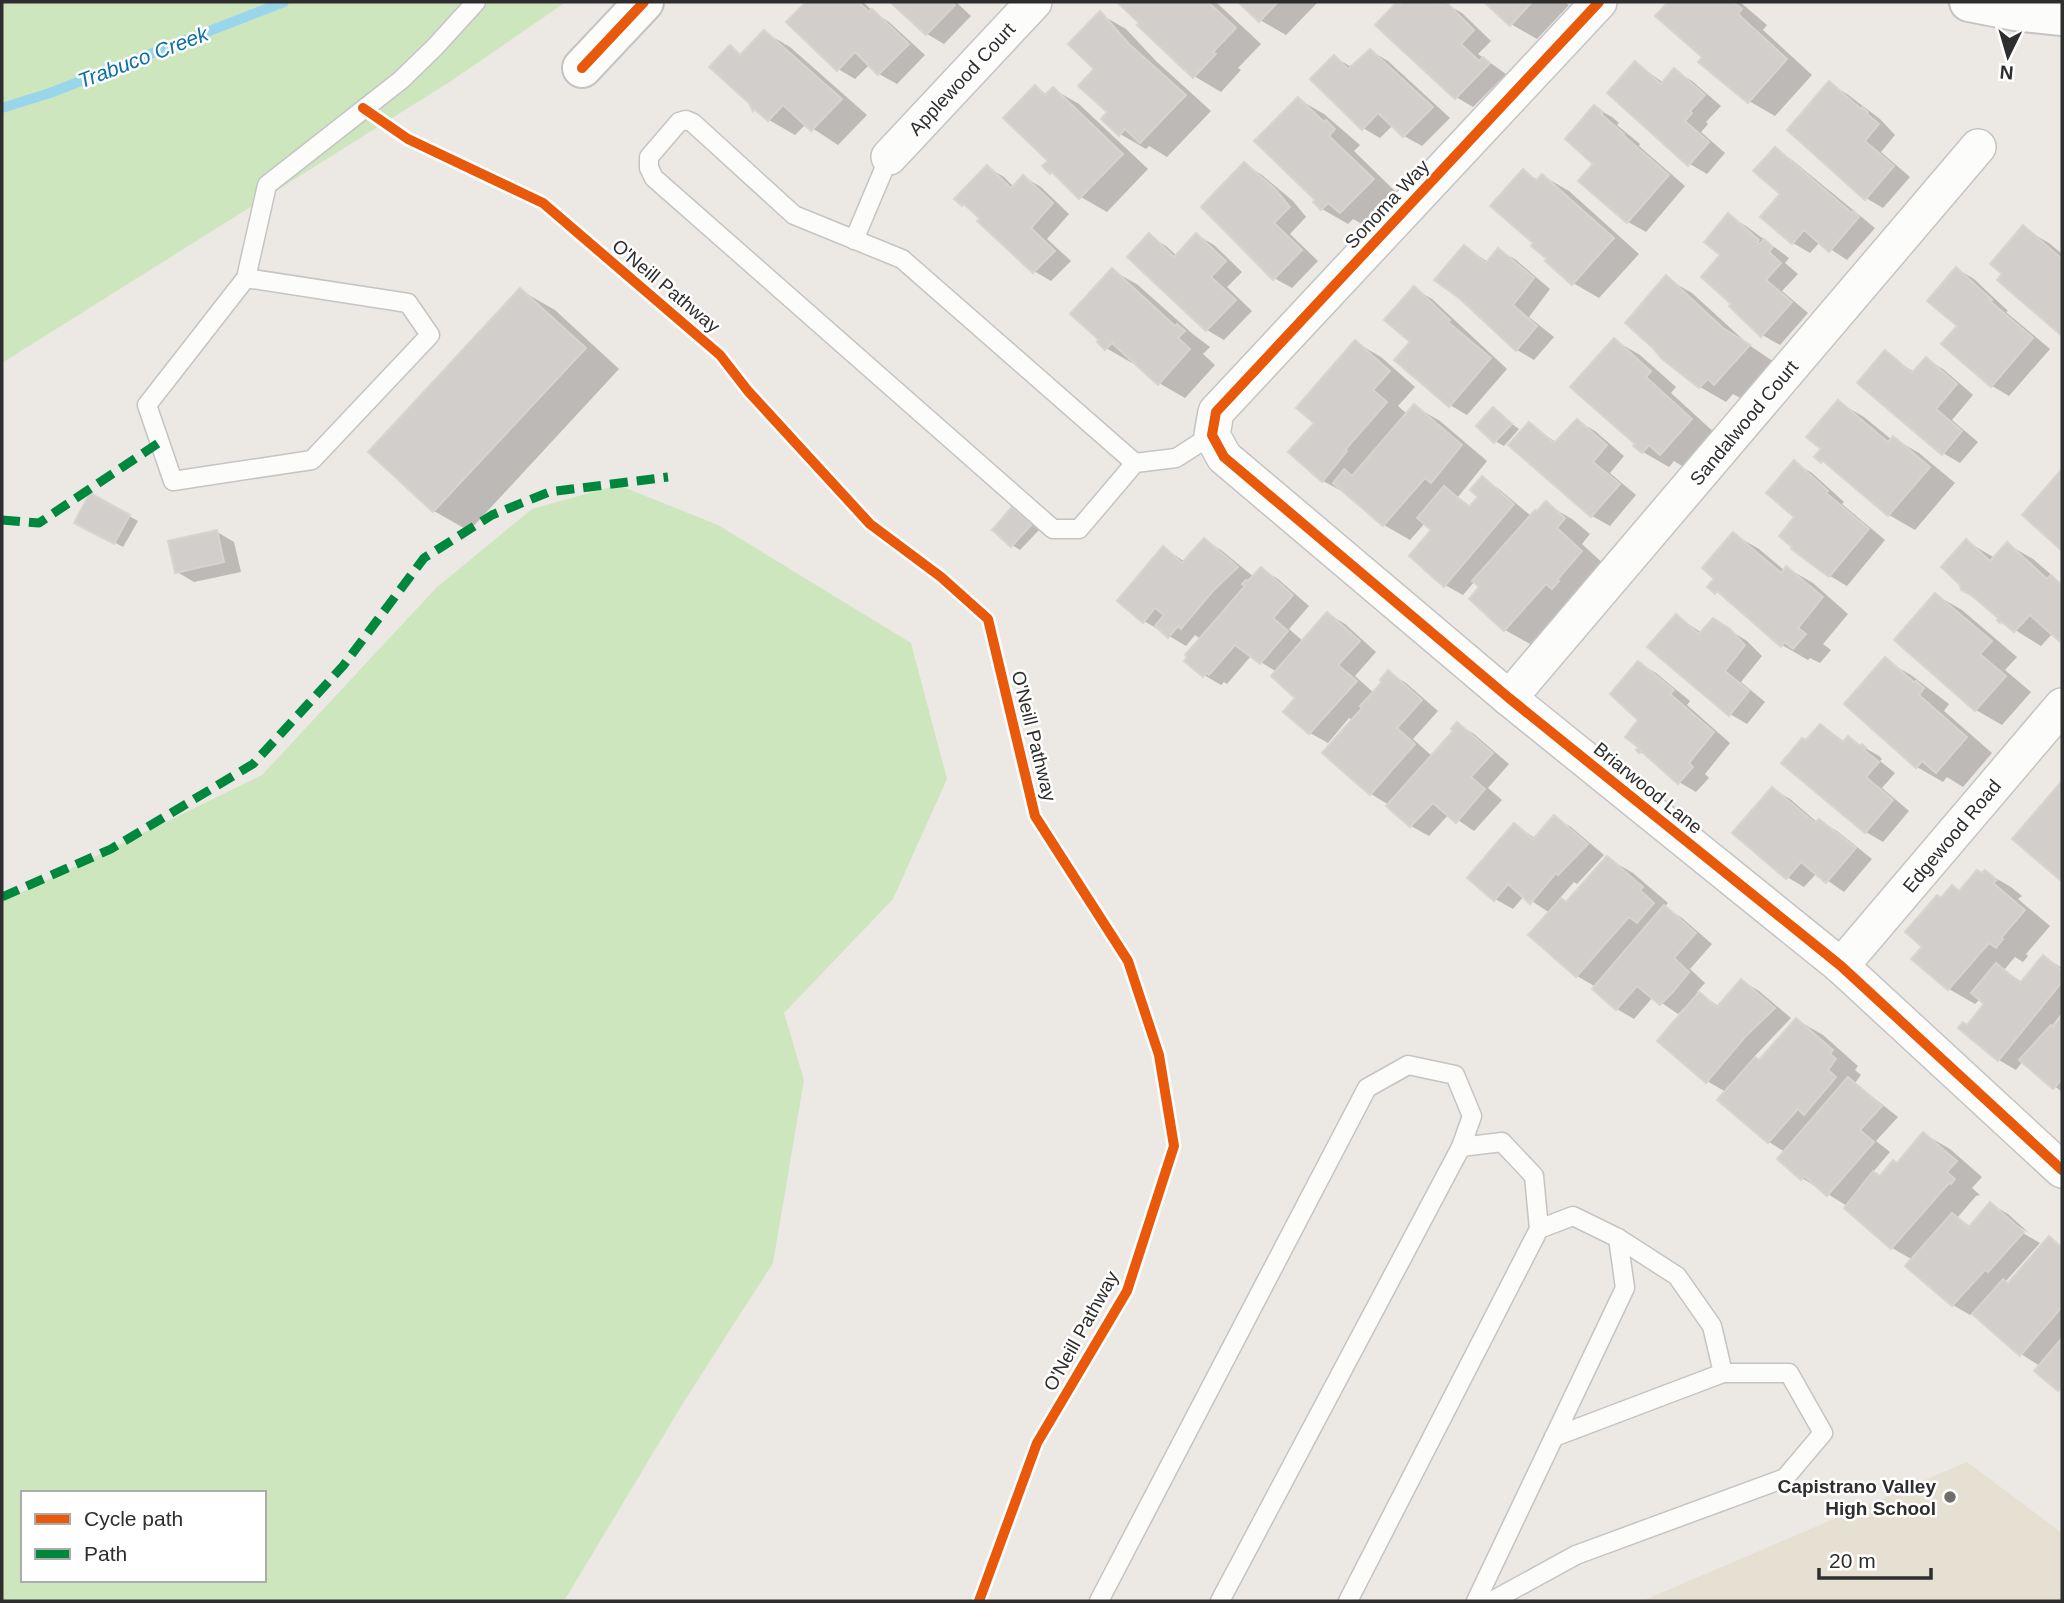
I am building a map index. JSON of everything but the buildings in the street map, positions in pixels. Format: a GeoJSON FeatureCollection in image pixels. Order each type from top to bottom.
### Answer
{"type":"FeatureCollection","features":[{"type":"Feature","properties":{"kind":"street"},"geometry":{"type":"LineString","coordinates":[[582,68],[644,2]]}},
{"type":"Feature","properties":{"kind":"street","name":"Applewood Court"},"geometry":{"type":"LineString","coordinates":[[889,157],[1034,2]]}},
{"type":"Feature","properties":{"kind":"street","name":"Sonoma Way"},"geometry":{"type":"LineString","coordinates":[[1212,435],[1216,412],[1600,2]]}},
{"type":"Feature","properties":{"kind":"street"},"geometry":{"type":"LineString","coordinates":[[1969,2],[2062,16]]}},
{"type":"Feature","properties":{"kind":"street","name":"Sandalwood Court"},"geometry":{"type":"LineString","coordinates":[[1509,698],[1978,147]]}},
{"type":"Feature","properties":{"kind":"street","name":"Briarwood Lane"},"geometry":{"type":"LineString","coordinates":[[1212,435],[1224,457],[1509,698],[1841,966],[2062,1170]]}},
{"type":"Feature","properties":{"kind":"street","name":"Edgewood Road"},"geometry":{"type":"LineString","coordinates":[[1841,966],[2062,706]]}},
{"type":"Feature","properties":{"kind":"lane"},"geometry":{"type":"LineString","coordinates":[[246,278],[408,303],[430,335],[312,460],[173,481],[147,405],[246,278],[267,185],[401,80],[477,2]]}},
{"type":"Feature","properties":{"kind":"lane"},"geometry":{"type":"LineString","coordinates":[[1135,463],[902,259],[794,215],[694,123],[686,120],[679,122],[649,157],[649,168],[654,178],[1053,529],[1079,529],[1135,463],[1176,458],[1212,435]]}},
{"type":"Feature","properties":{"kind":"lane"},"geometry":{"type":"LineString","coordinates":[[853,240],[889,157]]}},
{"type":"Feature","properties":{"kind":"lane"},"geometry":{"type":"LineString","coordinates":[[1099,1601],[1367,1088],[1408,1065],[1455,1074],[1472,1116],[1461,1147],[1220,1601]]}},
{"type":"Feature","properties":{"kind":"lane"},"geometry":{"type":"LineString","coordinates":[[1348,1601],[1539,1229],[1534,1176],[1502,1142],[1461,1147]]}},
{"type":"Feature","properties":{"kind":"lane"},"geometry":{"type":"LineString","coordinates":[[1539,1229],[1573,1216],[1618,1238],[1676,1276],[1712,1326],[1723,1373]]}},
{"type":"Feature","properties":{"kind":"lane"},"geometry":{"type":"LineString","coordinates":[[1476,1601],[1625,1288],[1618,1238]]}},
{"type":"Feature","properties":{"kind":"lane"},"geometry":{"type":"LineString","coordinates":[[1492,1601],[1576,1555],[1785,1478],[1823,1433],[1788,1373],[1723,1373],[1555,1437]]}},
{"type":"Feature","properties":{"kind":"shaded area","name":"Capistrano Valley High School"},"geometry":{"type":"Polygon","coordinates":[[[1967,1462],[2062,1533],[2062,1601],[1642,1601],[1967,1462]]]}},
{"type":"Feature","properties":{"kind":"green space"},"geometry":{"type":"Polygon","coordinates":[[[2,2],[566,2],[451,81],[2,363],[2,2]]]}},
{"type":"Feature","properties":{"kind":"green space"},"geometry":{"type":"Polygon","coordinates":[[[618,485],[718,525],[911,643],[947,779],[893,899],[784,1013],[804,1080],[773,1263],[685,1400],[564,1601],[2,1601],[2,902],[262,775],[436,588],[532,509],[618,485]]]}},
{"type":"Feature","properties":{"kind":"waterway","name":"Trabuco Creek"},"geometry":{"type":"LineString","coordinates":[[2,108],[50,93],[284,2]]}},
{"type":"Feature","properties":{"kind":"marked path"},"geometry":{"type":"LineString","coordinates":[[2,520],[39,523],[160,442]]}},
{"type":"Feature","properties":{"kind":"marked path"},"geometry":{"type":"LineString","coordinates":[[2,897],[111,849],[253,764],[343,666],[424,558],[492,515],[549,492],[668,477]]}},
{"type":"Feature","properties":{"kind":"cycle path"},"geometry":{"type":"LineString","coordinates":[[582,68],[644,2]]}},
{"type":"Feature","properties":{"kind":"cycle path"},"geometry":{"type":"LineString","coordinates":[[1599,2],[1216,412],[1212,435],[1224,457],[1509,698],[1841,966],[2062,1170]]}},
{"type":"Feature","properties":{"kind":"cycle path","name":"O'Neill Pathway"},"geometry":{"type":"LineString","coordinates":[[363,108],[408,139],[543,203],[720,355],[748,391],[870,524],[941,577],[988,619],[1035,816],[1128,961],[1159,1055],[1174,1146],[1127,1291],[1037,1443],[979,1601]]}},
{"type":"Feature","properties":{"kind":"place","name":"Capistrano Valley High School"},"geometry":{"type":"Point","coordinates":[1950,1497]}}]}
